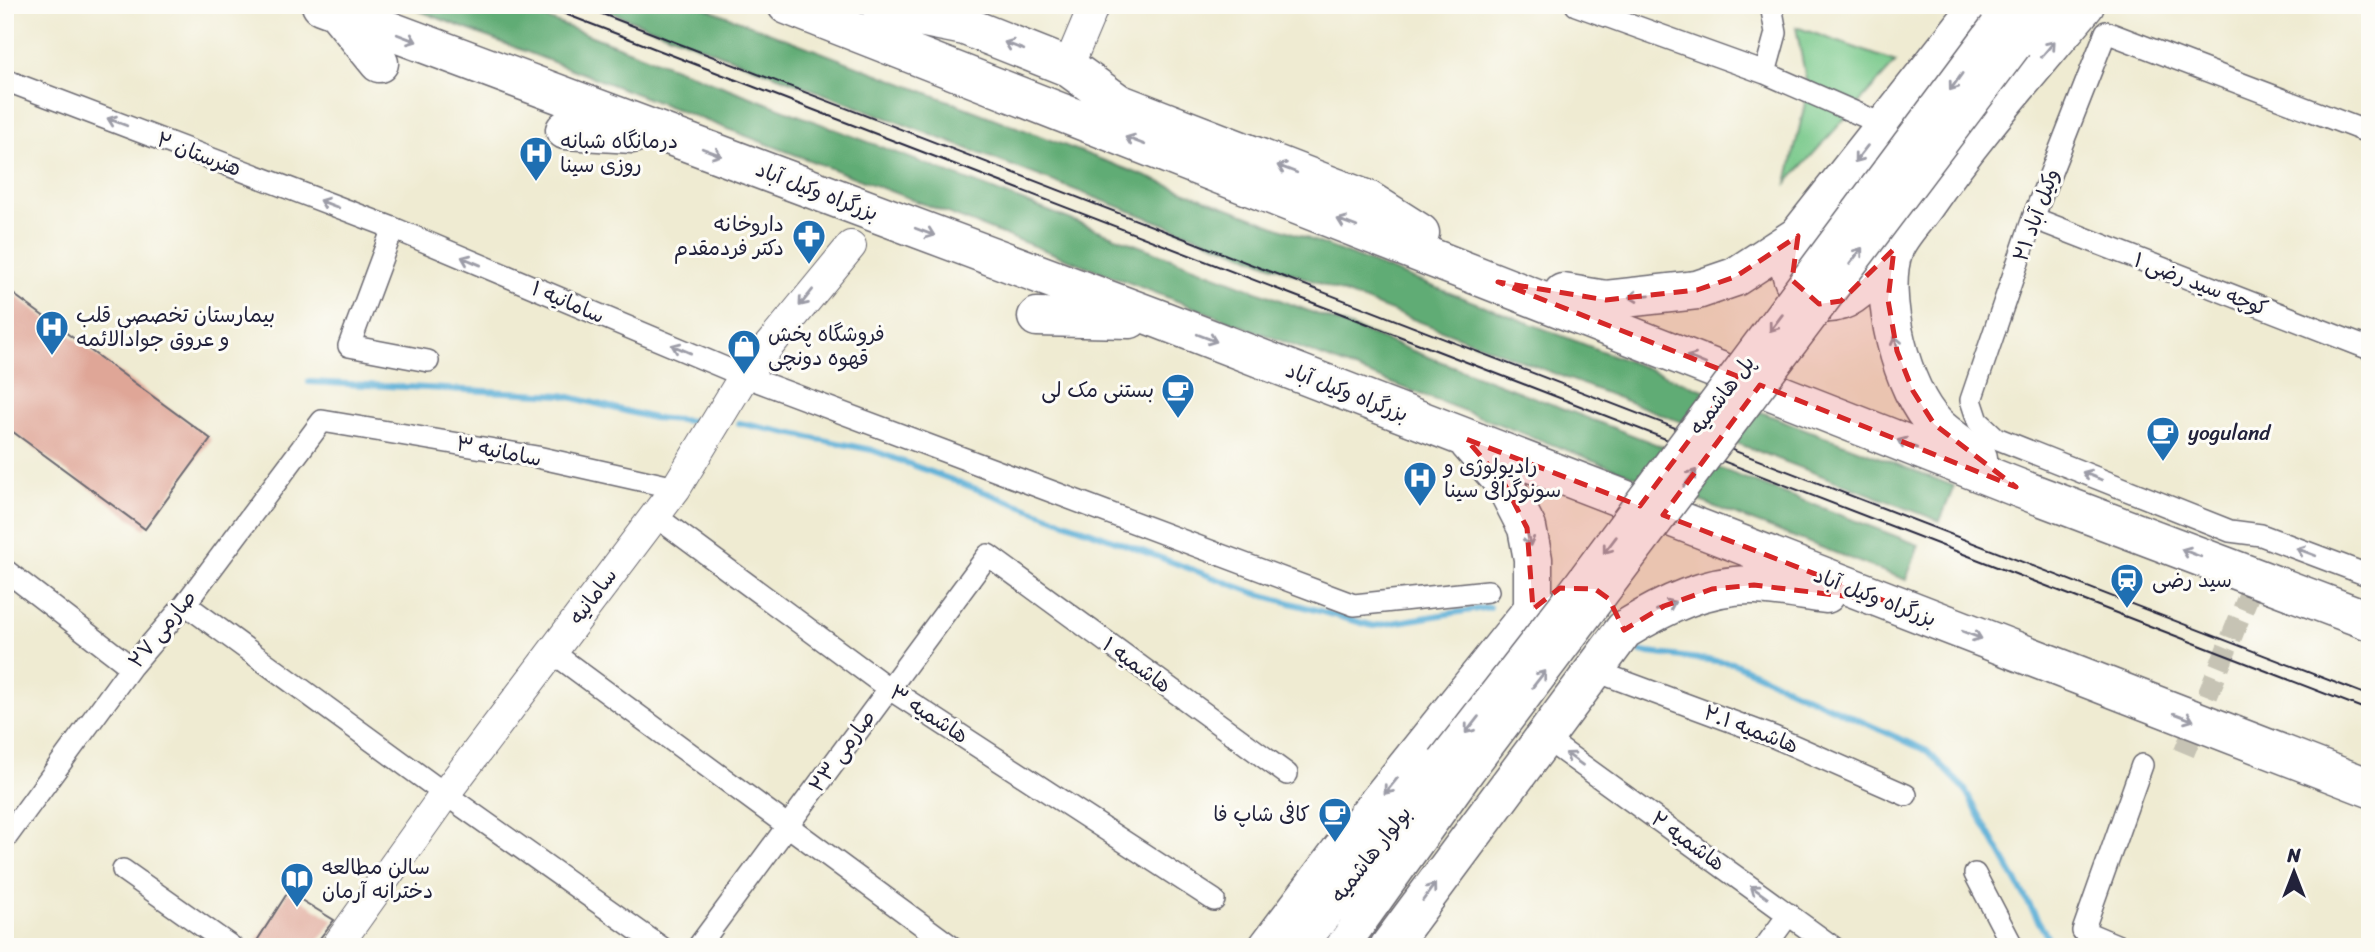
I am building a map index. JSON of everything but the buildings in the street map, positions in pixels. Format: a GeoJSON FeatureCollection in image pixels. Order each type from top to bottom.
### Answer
{"type":"FeatureCollection","features":[{"type":"Feature","properties":{"kind":"highway"},"geometry":{"type":"LineString","coordinates":[[787,5],[2016,486],[2370,621]]}},
{"type":"Feature","properties":{"kind":"highway"},"geometry":{"type":"LineString","coordinates":[[880,5],[899,13],[965,26],[1069,67],[1118,103],[1368,200],[1498,282],[1606,300],[1698,290],[1735,277],[1798,236],[1884,125],[2001,21]]}},
{"type":"Feature","properties":{"kind":"highway"},"geometry":{"type":"LineString","coordinates":[[329,9],[379,63]]}},
{"type":"Feature","properties":{"kind":"highway","name":"بزرگراه وکیل آباد"},"geometry":{"type":"LineString","coordinates":[[329,9],[1158,319],[2370,788]]}},
{"type":"Feature","properties":{"kind":"highway"},"geometry":{"type":"LineString","coordinates":[[1798,236],[1791,262],[1793,280],[1805,297],[1819,304],[1841,301],[1866,281],[1894,249],[1947,174],[2096,19]]}},
{"type":"Feature","properties":{"kind":"highway"},"geometry":{"type":"LineString","coordinates":[[565,130],[671,137]]}},
{"type":"Feature","properties":{"kind":"highway"},"geometry":{"type":"LineString","coordinates":[[1894,249],[1888,300],[1897,351],[1913,391],[1934,424],[2016,486]]}},
{"type":"Feature","properties":{"kind":"highway"},"geometry":{"type":"LineString","coordinates":[[1037,317],[1158,319]]}},
{"type":"Feature","properties":{"kind":"highway"},"geometry":{"type":"LineString","coordinates":[[1466,439],[1504,483],[1527,528],[1533,559],[1533,610]]}},
{"type":"Feature","properties":{"kind":"highway"},"geometry":{"type":"LineString","coordinates":[[1388,947],[1542,736],[1624,630],[1664,606],[1712,589],[1754,585],[1885,601]]}},
{"type":"Feature","properties":{"kind":"highway"},"geometry":{"type":"LineString","coordinates":[[1268,947],[1360,825],[1533,610],[1560,588],[1577,586],[1595,589],[1615,606],[1624,630]]}},
{"type":"Feature","properties":{"kind":"main road","name":"پل هاشمیه"},"geometry":{"type":"LineString","coordinates":[[1456,766],[2001,21],[2048,5]]}},
{"type":"Feature","properties":{"kind":"main road","name":"بولوار هاشمیه"},"geometry":{"type":"LineString","coordinates":[[1299,947],[1456,766]]}},
{"type":"Feature","properties":{"kind":"main road","name":"بولوار هاشمیه"},"geometry":{"type":"LineString","coordinates":[[1342,947],[1456,766]]}},
{"type":"Feature","properties":{"kind":"street"},"geometry":{"type":"LineString","coordinates":[[1069,67],[1094,5]]}},
{"type":"Feature","properties":{"kind":"street"},"geometry":{"type":"LineString","coordinates":[[1576,5],[1765,73],[1884,125]]}},
{"type":"Feature","properties":{"kind":"street"},"geometry":{"type":"LineString","coordinates":[[1765,73],[1776,33],[1771,5]]}},
{"type":"Feature","properties":{"kind":"street"},"geometry":{"type":"LineString","coordinates":[[2096,19],[2370,133]]}},
{"type":"Feature","properties":{"kind":"street","name":"۲۱ وکیل آباد"},"geometry":{"type":"LineString","coordinates":[[2096,19],[2033,218],[1971,400],[1978,421],[1996,438],[2230,531],[2261,534],[2370,576]]}},
{"type":"Feature","properties":{"kind":"street","name":"هنرستان ۲"},"geometry":{"type":"LineString","coordinates":[[5,80],[393,229]]}},
{"type":"Feature","properties":{"kind":"street","name":"کوچه سید رضی ۱"},"geometry":{"type":"LineString","coordinates":[[2033,218],[2370,349]]}},
{"type":"Feature","properties":{"kind":"street"},"geometry":{"type":"LineString","coordinates":[[393,229],[349,346],[428,361]]}},
{"type":"Feature","properties":{"kind":"street","name":"سامانیه ۱"},"geometry":{"type":"LineString","coordinates":[[393,229],[744,376],[1354,605],[1488,591]]}},
{"type":"Feature","properties":{"kind":"street","name":"سامانیه"},"geometry":{"type":"LineString","coordinates":[[336,947],[445,794],[676,488],[744,376],[851,246]]}},
{"type":"Feature","properties":{"kind":"street","name":"سامانیه ۳"},"geometry":{"type":"LineString","coordinates":[[322,421],[537,457],[676,488]]}},
{"type":"Feature","properties":{"kind":"street","name":"صارمی ۲۷"},"geometry":{"type":"LineString","coordinates":[[5,839],[131,667],[185,604],[322,421]]}},
{"type":"Feature","properties":{"kind":"street","name":"هاشمیه ۳"},"geometry":{"type":"LineString","coordinates":[[654,515],[888,688],[1214,900]]}},
{"type":"Feature","properties":{"kind":"street","name":"صارمی ۲۳"},"geometry":{"type":"LineString","coordinates":[[698,947],[988,555]]}},
{"type":"Feature","properties":{"kind":"street","name":"هاشمیه ۱"},"geometry":{"type":"LineString","coordinates":[[988,555],[1287,774]]}},
{"type":"Feature","properties":{"kind":"street"},"geometry":{"type":"LineString","coordinates":[[5,569],[131,667]]}},
{"type":"Feature","properties":{"kind":"street"},"geometry":{"type":"LineString","coordinates":[[185,604],[445,794],[662,947]]}},
{"type":"Feature","properties":{"kind":"street"},"geometry":{"type":"LineString","coordinates":[[552,652],[952,947]]}},
{"type":"Feature","properties":{"kind":"street","name":"هاشمیه ۲.۱"},"geometry":{"type":"LineString","coordinates":[[1593,670],[1774,737],[1906,795]]}},
{"type":"Feature","properties":{"kind":"street","name":"هاشمیه ۲"},"geometry":{"type":"LineString","coordinates":[[1542,736],[1833,947]]}},
{"type":"Feature","properties":{"kind":"street"},"geometry":{"type":"LineString","coordinates":[[2121,947],[2088,939],[2142,765]]}},
{"type":"Feature","properties":{"kind":"street"},"geometry":{"type":"LineString","coordinates":[[123,870],[232,947]]}},
{"type":"Feature","properties":{"kind":"street"},"geometry":{"type":"LineString","coordinates":[[1975,874],[2013,947]]}},
{"type":"Feature","properties":{"kind":"street"},"geometry":{"type":"LineString","coordinates":[[1765,947],[1789,914]]}},
{"type":"Feature","properties":{"kind":"highlighted area"},"geometry":{"type":"Polygon","coordinates":[[[1798,236],[1792,280],[1819,304],[1841,301],[1894,249],[1888,300],[1897,351],[1913,391],[1934,424],[2016,487],[1760,385],[1663,515],[1885,601],[1754,585],[1712,589],[1664,606],[1624,630],[1609,599],[1595,589],[1560,588],[1533,609],[1527,528],[1504,483],[1466,439],[1640,506],[1737,376],[1498,282],[1606,300],[1697,290],[1735,277],[1798,236]]]}},
{"type":"Feature","properties":{"kind":"green space"},"geometry":{"type":"Polygon","coordinates":[[[404,5],[511,5],[1919,545],[1906,580],[404,5]]]}},
{"type":"Feature","properties":{"kind":"green space"},"geometry":{"type":"Polygon","coordinates":[[[592,5],[698,5],[1954,486],[1940,521],[592,5]]]}},
{"type":"Feature","properties":{"kind":"green space"},"geometry":{"type":"Polygon","coordinates":[[[1796,27],[1896,62],[1787,183],[1808,90],[1796,27]]]}},
{"type":"Feature","properties":{"kind":"waterway"},"geometry":{"type":"LineString","coordinates":[[309,382],[562,395],[653,418],[706,422]]}},
{"type":"Feature","properties":{"kind":"waterway"},"geometry":{"type":"LineString","coordinates":[[739,423],[872,450],[1255,593],[1373,626],[1490,607]]}},
{"type":"Feature","properties":{"kind":"waterway"},"geometry":{"type":"LineString","coordinates":[[1641,652],[1733,663],[1927,751],[1964,788],[2053,947]]}},
{"type":"Feature","properties":{"kind":"tunnel"},"geometry":{"type":"LineString","coordinates":[[2184,753],[2259,570]]}},
{"type":"Feature","properties":{"kind":"tram line"},"geometry":{"type":"LineString","coordinates":[[542,5],[2370,711]]}},
{"type":"Feature","properties":{"kind":"tram line"},"geometry":{"type":"LineString","coordinates":[[579,5],[2370,696]]}},
{"type":"Feature","properties":{"kind":"place","name":"درمانگاه شبانه روزی سینا"},"geometry":{"type":"Point","coordinates":[536,183]}},
{"type":"Feature","properties":{"kind":"place","name":"داروخانه دكتر فردمقدم"},"geometry":{"type":"Point","coordinates":[809,266]}},
{"type":"Feature","properties":{"kind":"place","name":"بیمارستان تخصصی قلب و عروق جوادالائمه"},"geometry":{"type":"Point","coordinates":[52,357]}},
{"type":"Feature","properties":{"kind":"place","name":"فروشگاه پخش قهوه دونچی"},"geometry":{"type":"Point","coordinates":[744,376]}},
{"type":"Feature","properties":{"kind":"place","name":"بستنی مک لی"},"geometry":{"type":"Point","coordinates":[1178,420]}},
{"type":"Feature","properties":{"kind":"place","name":"yoguland"},"geometry":{"type":"Point","coordinates":[2163,463]}},
{"type":"Feature","properties":{"kind":"place","name":"رادیولوژی و سونوگرافی سینا"},"geometry":{"type":"Point","coordinates":[1420,508]}},
{"type":"Feature","properties":{"kind":"place","name":"سید رضی"},"geometry":{"type":"Point","coordinates":[2127,610]}},
{"type":"Feature","properties":{"kind":"place","name":"کافی شاپ فا"},"geometry":{"type":"Point","coordinates":[1335,844]}},
{"type":"Feature","properties":{"kind":"place","name":"سالن مطالعه دخترانه آرمان"},"geometry":{"type":"Point","coordinates":[297,909]}}]}
